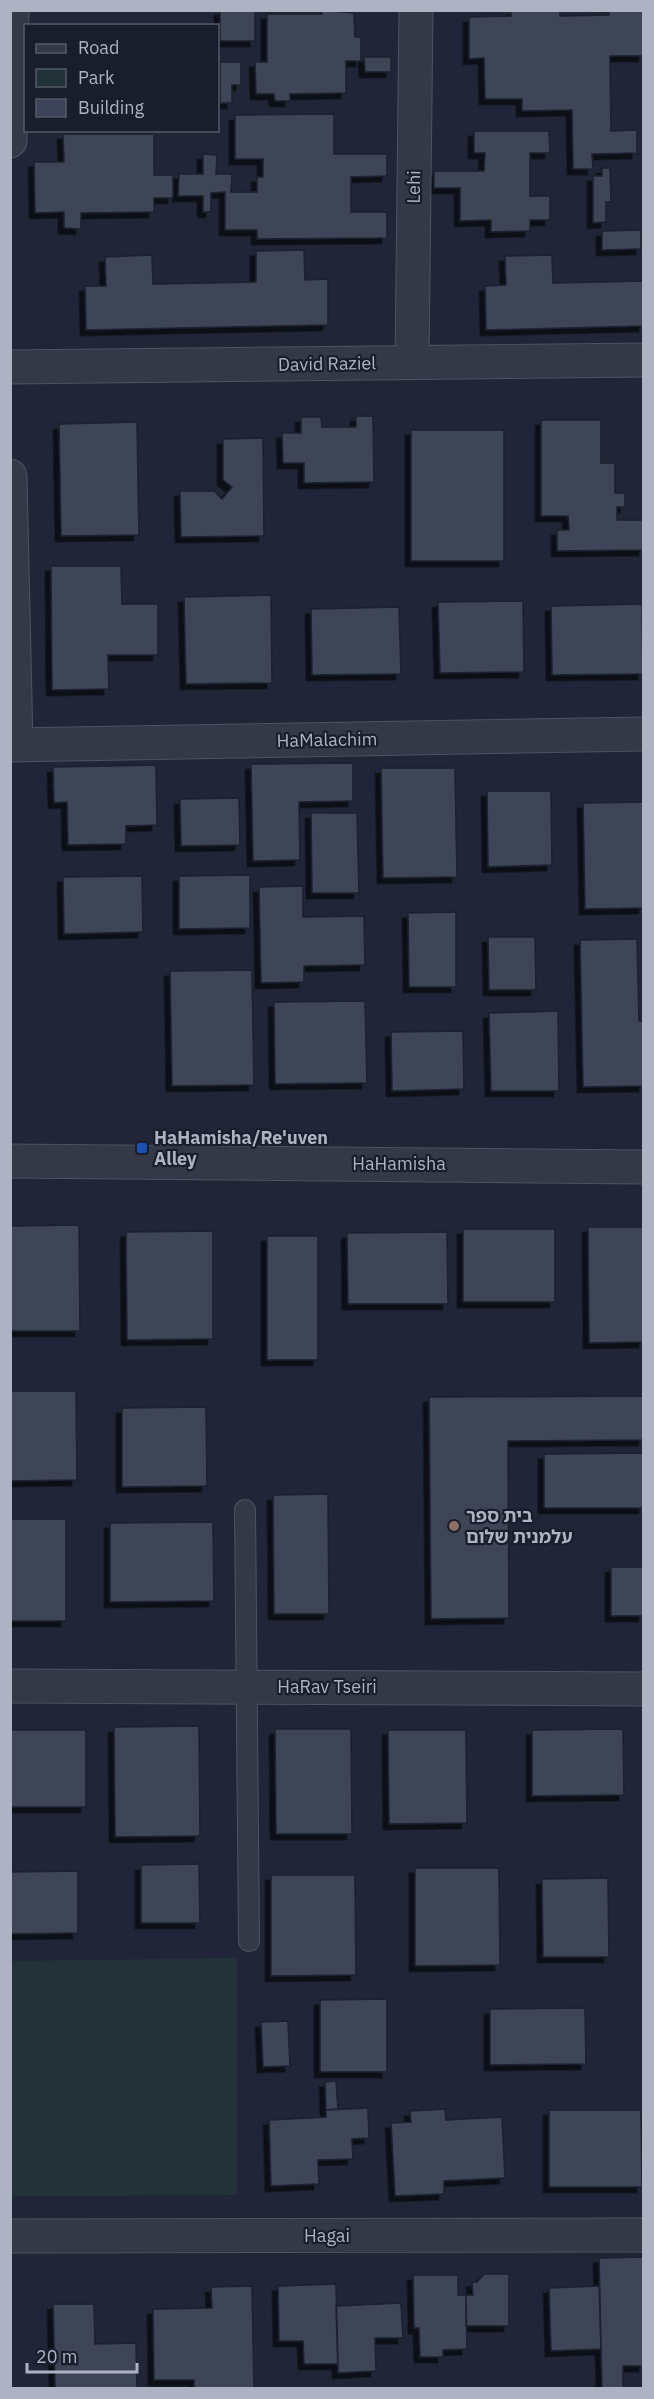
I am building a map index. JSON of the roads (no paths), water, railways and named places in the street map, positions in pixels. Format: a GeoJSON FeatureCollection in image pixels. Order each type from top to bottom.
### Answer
{"type":"FeatureCollection","features":[{"type":"Feature","properties":{"kind":"street"},"geometry":{"type":"LineString","coordinates":[[10,141],[12,10]]}},
{"type":"Feature","properties":{"kind":"street","name":"Lehi"},"geometry":{"type":"LineString","coordinates":[[412,363],[416,10]]}},
{"type":"Feature","properties":{"kind":"street","name":"David Raziel"},"geometry":{"type":"LineString","coordinates":[[10,367],[644,360]]}},
{"type":"Feature","properties":{"kind":"street"},"geometry":{"type":"LineString","coordinates":[[10,476],[13,745]]}},
{"type":"Feature","properties":{"kind":"street","name":"HaMalachim"},"geometry":{"type":"LineString","coordinates":[[13,745],[644,734]]}},
{"type":"Feature","properties":{"kind":"street","name":"HaHamisha"},"geometry":{"type":"LineString","coordinates":[[10,1161],[644,1167]]}},
{"type":"Feature","properties":{"kind":"street","name":"HaRav Tseiri"},"geometry":{"type":"LineString","coordinates":[[10,1686],[644,1689]]}},
{"type":"Feature","properties":{"kind":"street","name":"Hagai"},"geometry":{"type":"LineString","coordinates":[[10,2236],[644,2235]]}},
{"type":"Feature","properties":{"kind":"lane"},"geometry":{"type":"LineString","coordinates":[[245,1510],[249,1941]]}},
{"type":"Feature","properties":{"kind":"place","name":"HaHamisha/Re'uven Alley"},"geometry":{"type":"Point","coordinates":[142,1148]}},
{"type":"Feature","properties":{"kind":"place","name":"בית ספר עלמנית שלום"},"geometry":{"type":"Point","coordinates":[454,1526]}}]}
